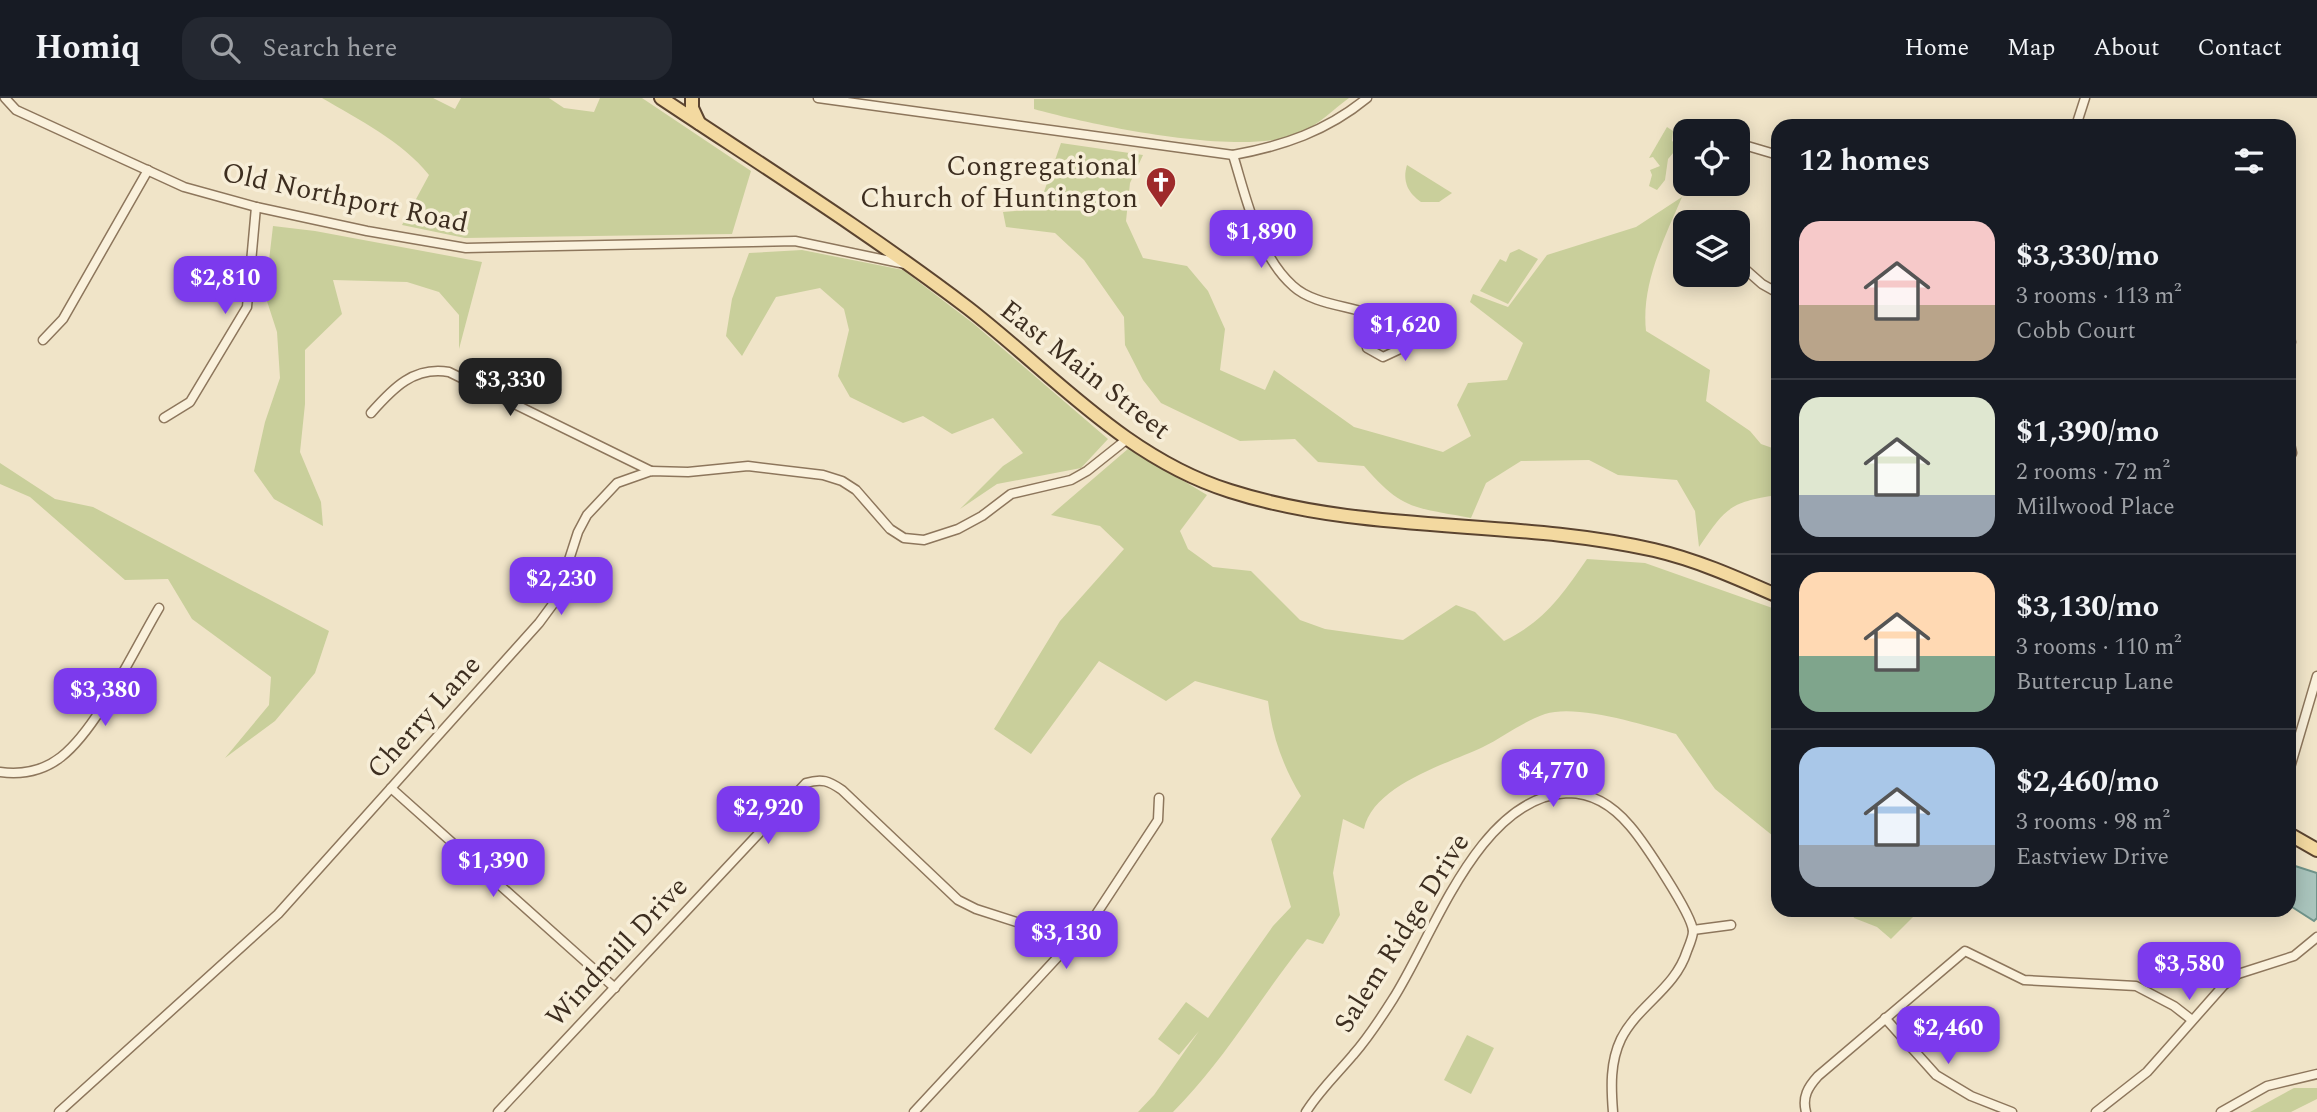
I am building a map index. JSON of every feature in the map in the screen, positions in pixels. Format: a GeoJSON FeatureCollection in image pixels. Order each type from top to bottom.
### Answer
{"type":"FeatureCollection","features":[{"type":"Feature","properties":{"kind":"main road","name":"East Main Street"},"geometry":{"type":"LineString","coordinates":[[662,98],[969,309],[1126,440],[1197,479],[1272,503],[1357,518],[1547,535],[1652,550],[1701,563],[1771,593]]}},
{"type":"Feature","properties":{"kind":"main road"},"geometry":{"type":"LineString","coordinates":[[692,98],[692,108],[699,124]]}},
{"type":"Feature","properties":{"kind":"main road"},"geometry":{"type":"LineString","coordinates":[[2296,838],[2317,850]]}},
{"type":"Feature","properties":{"kind":"street","name":"Old Northport Road"},"geometry":{"type":"LineString","coordinates":[[5,98],[16,110],[184,187],[256,207],[466,248],[795,241],[906,265]]}},
{"type":"Feature","properties":{"kind":"street"},"geometry":{"type":"LineString","coordinates":[[818,98],[1233,155],[1298,140],[1332,123],[1367,98]]}},
{"type":"Feature","properties":{"kind":"street"},"geometry":{"type":"LineString","coordinates":[[2078,119],[2085,98]]}},
{"type":"Feature","properties":{"kind":"street"},"geometry":{"type":"LineString","coordinates":[[1750,147],[1771,153]]}},
{"type":"Feature","properties":{"kind":"street"},"geometry":{"type":"LineString","coordinates":[[1233,155],[1250,210],[1277,269],[1309,298],[1374,314],[1393,324],[1402,342],[1398,350],[1383,357],[1367,348],[1363,313]]}},
{"type":"Feature","properties":{"kind":"street"},"geometry":{"type":"LineString","coordinates":[[43,340],[63,319],[148,170]]}},
{"type":"Feature","properties":{"kind":"street"},"geometry":{"type":"LineString","coordinates":[[164,418],[190,402],[247,307],[256,207]]}},
{"type":"Feature","properties":{"kind":"street"},"geometry":{"type":"LineString","coordinates":[[1750,274],[1771,290]]}},
{"type":"Feature","properties":{"kind":"street"},"geometry":{"type":"LineString","coordinates":[[371,413],[405,380],[434,370],[449,372],[650,471]]}},
{"type":"Feature","properties":{"kind":"street","name":"Cherry Lane"},"geometry":{"type":"LineString","coordinates":[[59,1112],[278,914],[539,624],[560,589],[578,532],[600,498],[617,482],[650,471],[688,472],[748,466],[823,475],[842,481],[856,490],[890,529],[904,538],[924,540],[958,529],[982,516],[1011,494],[1071,480],[1087,471],[1126,440]]}},
{"type":"Feature","properties":{"kind":"street"},"geometry":{"type":"LineString","coordinates":[[0,772],[29,773],[61,757],[74,745],[159,608]]}},
{"type":"Feature","properties":{"kind":"street"},"geometry":{"type":"LineString","coordinates":[[2296,747],[2317,676]]}},
{"type":"Feature","properties":{"kind":"street","name":"Windmill Drive"},"geometry":{"type":"LineString","coordinates":[[498,1112],[806,783],[818,779],[830,782],[842,790],[958,900],[976,909],[1075,941]]}},
{"type":"Feature","properties":{"kind":"street"},"geometry":{"type":"LineString","coordinates":[[391,788],[615,988]]}},
{"type":"Feature","properties":{"kind":"street","name":"Salem Ridge Drive"},"geometry":{"type":"LineString","coordinates":[[1306,1112],[1354,1054],[1395,996],[1478,851],[1492,832],[1531,801],[1554,794],[1580,793],[1600,800],[1619,813],[1634,830],[1685,909],[1693,930]]}},
{"type":"Feature","properties":{"kind":"street"},"geometry":{"type":"LineString","coordinates":[[914,1112],[1075,941],[1130,866],[1158,820],[1159,798]]}},
{"type":"Feature","properties":{"kind":"street"},"geometry":{"type":"LineString","coordinates":[[1613,1112],[1614,1056],[1622,1038],[1634,1019],[1671,983],[1682,967],[1693,930],[1731,925]]}},
{"type":"Feature","properties":{"kind":"street"},"geometry":{"type":"LineString","coordinates":[[2096,1112],[2147,1072],[2222,986],[2238,974],[2294,956],[2317,937]]}},
{"type":"Feature","properties":{"kind":"street"},"geometry":{"type":"LineString","coordinates":[[1806,1112],[1804,1102],[1808,1087],[1965,951],[2024,980],[2136,986],[2174,1006],[2192,1020]]}},
{"type":"Feature","properties":{"kind":"street"},"geometry":{"type":"LineString","coordinates":[[1885,1018],[1936,1075],[1971,1096],[2012,1112]]}},
{"type":"Feature","properties":{"kind":"street"},"geometry":{"type":"LineString","coordinates":[[2221,1112],[2267,1086],[2317,1074]]}},
{"type":"Feature","properties":{"kind":"green space"},"geometry":{"type":"Polygon","coordinates":[[[322,98],[433,98],[455,109],[461,98],[549,98],[564,108],[594,112],[600,98],[642,98],[751,171],[732,234],[465,238],[402,225],[429,175],[393,141],[322,98]]]}},
{"type":"Feature","properties":{"kind":"green space"},"geometry":{"type":"Polygon","coordinates":[[[1349,98],[1302,132],[1278,139],[1246,142],[1170,137],[1034,109],[1034,99],[1349,98]]]}},
{"type":"Feature","properties":{"kind":"green space"},"geometry":{"type":"Polygon","coordinates":[[[1667,127],[1673,131],[1673,153],[1668,159],[1665,180],[1657,190],[1649,186],[1652,175],[1650,170],[1660,166],[1653,157],[1649,158],[1667,127]]]}},
{"type":"Feature","properties":{"kind":"green space"},"geometry":{"type":"Polygon","coordinates":[[[1061,143],[1143,155],[1130,183],[1126,221],[1143,258],[1187,266],[1208,291],[1225,329],[1220,370],[1265,390],[1274,370],[1354,427],[1443,452],[1471,436],[1457,405],[1468,383],[1507,380],[1523,343],[1470,302],[1473,294],[1508,307],[1547,255],[1636,227],[1682,197],[1676,210],[1673,210],[1673,218],[1650,279],[1645,313],[1646,331],[1710,370],[1706,401],[1750,431],[1761,444],[1771,448],[1771,496],[1739,504],[1730,509],[1699,547],[1695,511],[1677,480],[1618,475],[1589,460],[1521,461],[1486,483],[1471,518],[1411,505],[1389,492],[1364,466],[1318,462],[1295,439],[1240,441],[1161,403],[1143,380],[1125,345],[1124,317],[1084,260],[1055,233],[1006,227],[1003,212],[1038,209],[1061,143]]]}},
{"type":"Feature","properties":{"kind":"green space"},"geometry":{"type":"Polygon","coordinates":[[[1407,165],[1452,193],[1439,202],[1421,202],[1407,186],[1407,165]]]}},
{"type":"Feature","properties":{"kind":"green space"},"geometry":{"type":"Polygon","coordinates":[[[273,226],[315,231],[482,262],[459,349],[459,315],[439,292],[407,282],[333,280],[342,314],[305,350],[305,404],[300,452],[321,502],[323,526],[274,499],[254,471],[265,422],[280,378],[277,332],[265,295],[273,226]]]}},
{"type":"Feature","properties":{"kind":"green space"},"geometry":{"type":"Polygon","coordinates":[[[1519,249],[1538,259],[1508,304],[1480,291],[1500,259],[1506,262],[1510,253],[1519,249]]]}},
{"type":"Feature","properties":{"kind":"green space"},"geometry":{"type":"Polygon","coordinates":[[[802,250],[903,270],[974,324],[1108,439],[1081,468],[997,484],[960,509],[1003,466],[1023,453],[993,418],[952,434],[923,416],[903,423],[850,397],[838,376],[849,330],[844,309],[820,288],[776,297],[742,356],[726,336],[732,299],[749,253],[802,250]]]}},
{"type":"Feature","properties":{"kind":"green space"},"geometry":{"type":"Polygon","coordinates":[[[1129,448],[1207,495],[1180,531],[1188,549],[1213,567],[1251,571],[1300,620],[1325,629],[1403,640],[1456,605],[1475,612],[1504,641],[1542,616],[1587,559],[1645,563],[1771,608],[1771,834],[1715,789],[1676,734],[1592,714],[1559,712],[1537,717],[1483,747],[1396,788],[1381,800],[1370,814],[1364,829],[1343,819],[1333,873],[1340,915],[1323,944],[1307,939],[1209,1071],[1173,1112],[1138,1112],[1154,1095],[1199,1031],[1179,1055],[1158,1039],[1186,1002],[1208,1018],[1273,926],[1291,907],[1271,839],[1301,796],[1279,750],[1268,701],[1195,681],[1166,701],[1099,661],[1031,754],[994,729],[1060,621],[1124,549],[1100,526],[1051,515],[1129,448]]]}},
{"type":"Feature","properties":{"kind":"green space"},"geometry":{"type":"Polygon","coordinates":[[[0,463],[55,499],[93,507],[329,631],[315,673],[275,721],[225,758],[269,705],[271,677],[192,619],[168,579],[125,580],[30,497],[0,484],[0,463]]]}},
{"type":"Feature","properties":{"kind":"green space"},"geometry":{"type":"Polygon","coordinates":[[[1913,917],[1891,939],[1877,927],[1854,918],[1913,917]]]}},
{"type":"Feature","properties":{"kind":"green space"},"geometry":{"type":"Polygon","coordinates":[[[1467,1035],[1494,1048],[1471,1094],[1444,1080],[1467,1035]]]}},
{"type":"Feature","properties":{"kind":"green space"},"geometry":{"type":"Polygon","coordinates":[[[2294,1088],[2317,1088],[2317,1099],[2291,1112],[2250,1112],[2294,1088]]]}},
{"type":"Feature","properties":{"kind":"water"},"geometry":{"type":"Polygon","coordinates":[[[2296,866],[2317,873],[2317,918],[2314,921],[2296,909],[2296,866]]]}},
{"type":"Feature","properties":{"kind":"place","name":"Congregational Church of Huntington"},"geometry":{"type":"Point","coordinates":[1161,209]}}]}
